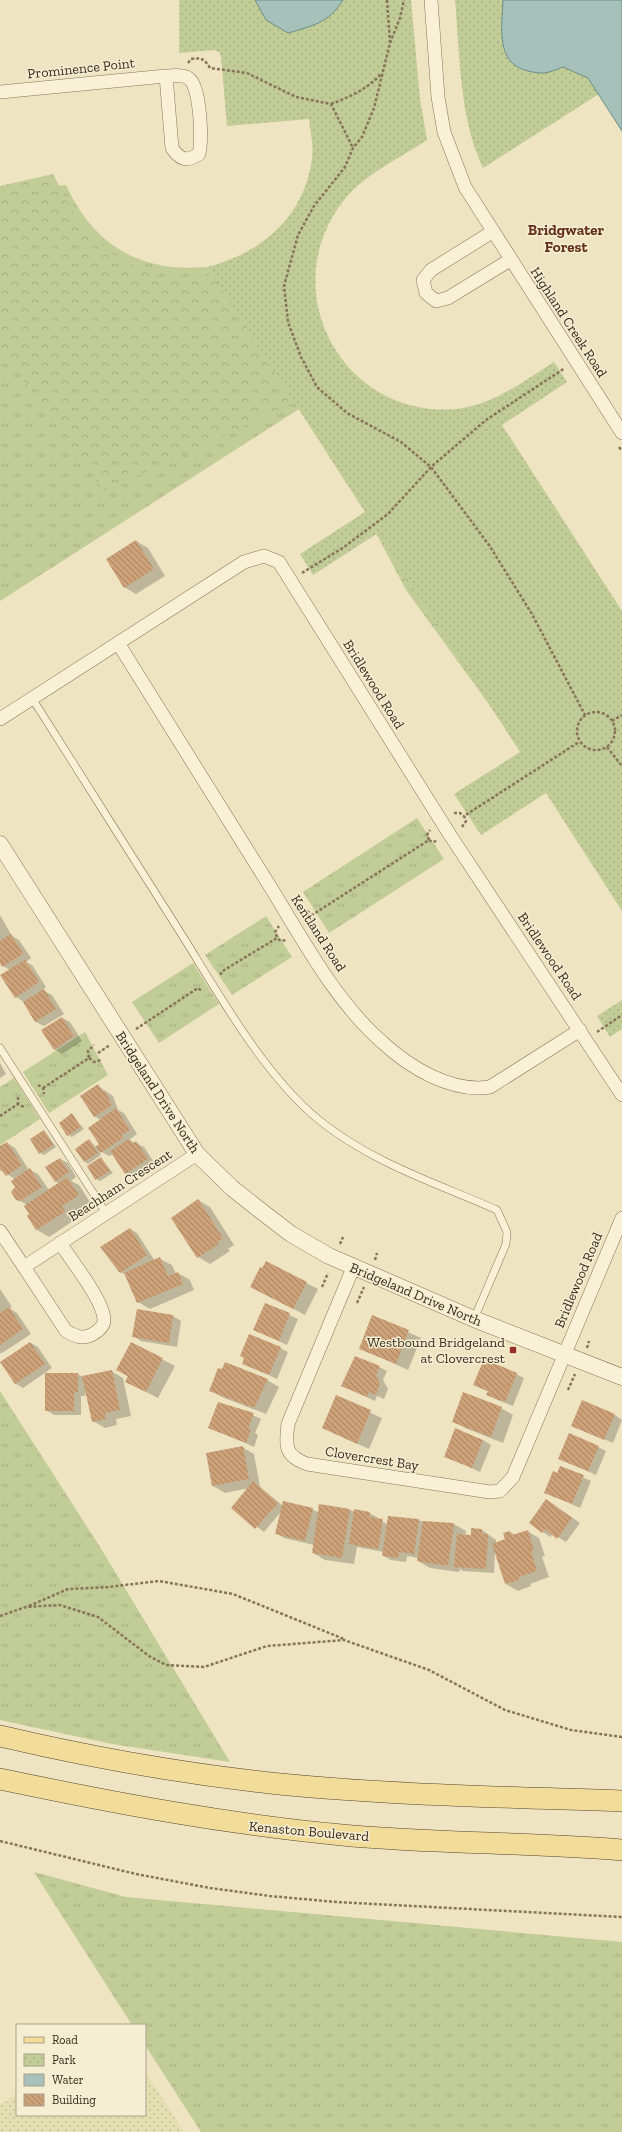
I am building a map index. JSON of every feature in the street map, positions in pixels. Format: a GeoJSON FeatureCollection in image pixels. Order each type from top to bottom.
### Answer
{"type":"FeatureCollection","features":[{"type":"Feature","properties":{"kind":"main road"},"geometry":{"type":"LineString","coordinates":[[0,1736],[138,1764],[270,1783],[357,1790],[622,1801]]}},
{"type":"Feature","properties":{"kind":"main road","name":"Kenaston Boulevard"},"geometry":{"type":"LineString","coordinates":[[0,1779],[123,1805],[233,1824],[344,1836],[622,1850]]}},
{"type":"Feature","properties":{"kind":"street","name":"Highland Creek Road"},"geometry":{"type":"LineString","coordinates":[[431,0],[438,97],[444,132],[465,187],[492,232],[622,433]]}},
{"type":"Feature","properties":{"kind":"street","name":"Prominence Point"},"geometry":{"type":"LineString","coordinates":[[0,92],[166,76],[181,75],[189,78],[194,85],[197,100],[202,143],[199,154],[191,159],[184,160],[177,156],[172,148],[166,76]]}},
{"type":"Feature","properties":{"kind":"street"},"geometry":{"type":"LineString","coordinates":[[492,232],[431,270],[423,280],[426,293],[436,301],[448,298],[510,260]]}},
{"type":"Feature","properties":{"kind":"street","name":"Bridlewood Road"},"geometry":{"type":"LineString","coordinates":[[0,719],[244,562],[264,556],[279,562],[450,835],[622,1095]]}},
{"type":"Feature","properties":{"kind":"street","name":"Kentland Road"},"geometry":{"type":"LineString","coordinates":[[118,643],[299,933],[343,999],[381,1042],[418,1068],[442,1080],[478,1089],[490,1087],[583,1035]]}},
{"type":"Feature","properties":{"kind":"street","name":"Bridgeland Drive North"},"geometry":{"type":"LineString","coordinates":[[0,844],[197,1154],[232,1188],[291,1234],[353,1268],[474,1319],[622,1378]]}},
{"type":"Feature","properties":{"kind":"street","name":"Beachham Crescent"},"geometry":{"type":"LineString","coordinates":[[24,1267],[197,1154]]}},
{"type":"Feature","properties":{"kind":"street","name":"Bridlewood Road"},"geometry":{"type":"LineString","coordinates":[[564,1354],[622,1218]]}},
{"type":"Feature","properties":{"kind":"street"},"geometry":{"type":"LineString","coordinates":[[0,1232],[66,1330],[76,1337],[88,1338],[99,1330],[104,1321],[101,1306],[60,1243]]}},
{"type":"Feature","properties":{"kind":"street","name":"Clovercrest Bay"},"geometry":{"type":"LineString","coordinates":[[353,1268],[288,1424],[286,1437],[287,1449],[294,1459],[307,1464],[478,1491],[490,1492],[500,1490],[512,1477],[564,1354]]}},
{"type":"Feature","properties":{"kind":"lane"},"geometry":{"type":"LineString","coordinates":[[32,698],[214,987],[266,1063],[289,1093],[318,1119],[356,1147],[384,1162],[497,1210],[508,1232],[506,1244],[474,1319]]}},
{"type":"Feature","properties":{"kind":"lane"},"geometry":{"type":"LineString","coordinates":[[0,1048],[106,1213]]}},
{"type":"Feature","properties":{"kind":"path"},"geometry":{"type":"LineString","coordinates":[[386,0],[390,43]]}},
{"type":"Feature","properties":{"kind":"path"},"geometry":{"type":"LineString","coordinates":[[404,0],[400,18],[390,43],[374,108],[362,137],[353,148],[345,167],[314,206],[298,235],[284,286],[288,322],[301,357],[317,387],[347,414],[401,442],[431,467],[489,545],[532,614],[585,715]]}},
{"type":"Feature","properties":{"kind":"path"},"geometry":{"type":"LineString","coordinates":[[187,65],[191,59],[201,58],[205,60],[210,68],[247,73],[296,97],[331,104],[374,83],[383,72]]}},
{"type":"Feature","properties":{"kind":"path"},"geometry":{"type":"LineString","coordinates":[[331,104],[353,148]]}},
{"type":"Feature","properties":{"kind":"path"},"geometry":{"type":"LineString","coordinates":[[290,580],[344,547],[388,514],[431,467],[486,420],[567,367]]}},
{"type":"Feature","properties":{"kind":"path"},"geometry":{"type":"LineString","coordinates":[[597,712],[603,713],[612,721],[615,732],[614,738],[607,747],[595,751],[589,750],[579,742],[576,730],[578,724],[585,715],[597,712]]}},
{"type":"Feature","properties":{"kind":"path"},"geometry":{"type":"LineString","coordinates":[[612,721],[622,715]]}},
{"type":"Feature","properties":{"kind":"path"},"geometry":{"type":"LineString","coordinates":[[98,1053],[198,988],[203,992],[214,987],[222,978],[221,972],[277,938],[281,941],[287,940],[299,933],[310,925],[313,920],[312,914],[428,840],[436,842],[463,827],[466,821],[464,816],[579,742]]}},
{"type":"Feature","properties":{"kind":"path"},"geometry":{"type":"LineString","coordinates":[[607,747],[622,766]]}},
{"type":"Feature","properties":{"kind":"path"},"geometry":{"type":"LineString","coordinates":[[583,1035],[622,1015]]}},
{"type":"Feature","properties":{"kind":"path"},"geometry":{"type":"LineString","coordinates":[[94,1045],[88,1051],[89,1058],[94,1062],[101,1060]]}},
{"type":"Feature","properties":{"kind":"path"},"geometry":{"type":"LineString","coordinates":[[43,1088],[89,1058]]}},
{"type":"Feature","properties":{"kind":"path"},"geometry":{"type":"LineString","coordinates":[[0,1616],[26,1607],[68,1589],[108,1587],[159,1581],[233,1594],[344,1640],[429,1670],[506,1710],[571,1730],[622,1737]]}},
{"type":"Feature","properties":{"kind":"path"},"geometry":{"type":"LineString","coordinates":[[26,1607],[60,1605],[98,1617],[148,1656],[166,1666],[204,1667],[267,1646],[344,1640]]}},
{"type":"Feature","properties":{"kind":"path"},"geometry":{"type":"LineString","coordinates":[[0,1841],[136,1874],[210,1888],[263,1895],[343,1902],[622,1917]]}},
{"type":"Feature","properties":{"kind":"shaded area"},"geometry":{"type":"Polygon","coordinates":[[[146,2073],[184,2132],[0,2132],[0,2105],[16,2095],[16,2116],[146,2116],[146,2073]]]}},
{"type":"Feature","properties":{"kind":"green space"},"geometry":{"type":"Polygon","coordinates":[[[179,0],[411,0],[420,99],[427,140],[372,174],[344,200],[324,235],[316,272],[318,308],[331,342],[352,371],[381,393],[417,407],[457,409],[483,403],[508,391],[554,362],[567,382],[502,425],[622,611],[622,911],[546,793],[481,835],[454,794],[520,752],[378,533],[313,575],[300,554],[365,512],[207,267],[227,261],[262,242],[277,230],[290,215],[300,198],[307,180],[312,159],[309,119],[227,126],[221,57],[219,52],[214,50],[179,53],[179,0]]]}},
{"type":"Feature","properties":{"kind":"green space"},"geometry":{"type":"Polygon","coordinates":[[[455,0],[622,0],[599,94],[483,168],[469,128],[465,107],[455,0]]]}},
{"type":"Feature","properties":{"kind":"green space"},"geometry":{"type":"Polygon","coordinates":[[[53,174],[77,220],[112,254],[164,279],[197,277],[253,261],[349,188],[315,242],[314,317],[512,736],[406,590],[305,398],[104,491],[0,348],[0,186],[53,174]]]}},
{"type":"Feature","properties":{"kind":"green space"},"geometry":{"type":"Polygon","coordinates":[[[66,185],[77,206],[91,224],[106,239],[122,251],[141,260],[161,265],[183,268],[207,267],[299,409],[0,601],[0,191],[66,185]]]}},
{"type":"Feature","properties":{"kind":"green space"},"geometry":{"type":"Polygon","coordinates":[[[417,818],[444,859],[329,933],[303,892],[417,818]]]}},
{"type":"Feature","properties":{"kind":"green space"},"geometry":{"type":"Polygon","coordinates":[[[266,916],[292,957],[232,995],[205,955],[266,916]]]}},
{"type":"Feature","properties":{"kind":"green space"},"geometry":{"type":"Polygon","coordinates":[[[193,963],[219,1004],[159,1043],[132,1002],[193,963]]]}},
{"type":"Feature","properties":{"kind":"green space"},"geometry":{"type":"Polygon","coordinates":[[[622,1000],[622,1029],[610,1037],[597,1016],[622,1000]]]}},
{"type":"Feature","properties":{"kind":"green space"},"geometry":{"type":"Polygon","coordinates":[[[85,1032],[108,1075],[49,1113],[23,1072],[85,1032]]]}},
{"type":"Feature","properties":{"kind":"green space"},"geometry":{"type":"Polygon","coordinates":[[[14,1078],[40,1119],[0,1145],[0,1087],[14,1078]]]}},
{"type":"Feature","properties":{"kind":"green space"},"geometry":{"type":"Polygon","coordinates":[[[0,1391],[100,1547],[230,1762],[112,1744],[0,1720],[0,1391]]]}},
{"type":"Feature","properties":{"kind":"green space"},"geometry":{"type":"Polygon","coordinates":[[[34,1872],[126,1897],[622,1942],[622,2132],[201,2132],[146,2047],[146,2024],[131,2024],[34,1872]]]}},
{"type":"Feature","properties":{"kind":"water"},"geometry":{"type":"Polygon","coordinates":[[[255,0],[343,0],[338,8],[326,19],[312,26],[288,33],[266,20],[255,0]]]}},
{"type":"Feature","properties":{"kind":"water"},"geometry":{"type":"Polygon","coordinates":[[[503,0],[622,0],[622,131],[588,78],[563,67],[546,73],[528,71],[517,67],[510,61],[505,52],[503,43],[503,0]]]}},
{"type":"Feature","properties":{"kind":"building"},"geometry":{"type":"Polygon","coordinates":[[[136,540],[154,569],[124,588],[106,559],[136,540]]]}},
{"type":"Feature","properties":{"kind":"building"},"geometry":{"type":"Polygon","coordinates":[[[11,934],[23,954],[2,967],[0,963],[0,941],[11,934]]]}},
{"type":"Feature","properties":{"kind":"building"},"geometry":{"type":"Polygon","coordinates":[[[25,960],[39,982],[15,998],[0,975],[25,960]]]}},
{"type":"Feature","properties":{"kind":"building"},"geometry":{"type":"Polygon","coordinates":[[[44,989],[56,1009],[35,1022],[23,1002],[44,989]]]}},
{"type":"Feature","properties":{"kind":"building"},"geometry":{"type":"Polygon","coordinates":[[[62,1017],[74,1036],[54,1050],[41,1030],[62,1017]]]}},
{"type":"Feature","properties":{"kind":"building"},"geometry":{"type":"Polygon","coordinates":[[[98,1084],[103,1092],[105,1091],[112,1105],[94,1117],[80,1096],[98,1084]]]}},
{"type":"Feature","properties":{"kind":"building"},"geometry":{"type":"Polygon","coordinates":[[[116,1108],[130,1130],[121,1135],[123,1138],[100,1153],[96,1146],[99,1144],[88,1128],[116,1108]]]}},
{"type":"Feature","properties":{"kind":"building"},"geometry":{"type":"Polygon","coordinates":[[[72,1113],[81,1127],[67,1136],[59,1123],[72,1113]]]}},
{"type":"Feature","properties":{"kind":"building"},"geometry":{"type":"Polygon","coordinates":[[[44,1130],[53,1145],[39,1154],[30,1139],[44,1130]]]}},
{"type":"Feature","properties":{"kind":"building"},"geometry":{"type":"Polygon","coordinates":[[[89,1139],[98,1153],[84,1162],[75,1149],[89,1139]]]}},
{"type":"Feature","properties":{"kind":"building"},"geometry":{"type":"Polygon","coordinates":[[[129,1139],[133,1144],[136,1141],[148,1159],[125,1174],[110,1151],[129,1139]]]}},
{"type":"Feature","properties":{"kind":"building"},"geometry":{"type":"Polygon","coordinates":[[[7,1142],[22,1165],[6,1176],[0,1168],[0,1146],[7,1142]]]}},
{"type":"Feature","properties":{"kind":"building"},"geometry":{"type":"Polygon","coordinates":[[[101,1157],[110,1171],[95,1180],[87,1166],[101,1157]]]}},
{"type":"Feature","properties":{"kind":"building"},"geometry":{"type":"Polygon","coordinates":[[[60,1158],[69,1172],[55,1182],[45,1167],[60,1158]]]}},
{"type":"Feature","properties":{"kind":"building"},"geometry":{"type":"Polygon","coordinates":[[[30,1168],[42,1187],[20,1201],[16,1200],[11,1192],[15,1187],[11,1181],[30,1168]]]}},
{"type":"Feature","properties":{"kind":"building"},"geometry":{"type":"Polygon","coordinates":[[[67,1177],[79,1195],[62,1206],[65,1212],[36,1230],[27,1216],[29,1214],[24,1206],[67,1177]]]}},
{"type":"Feature","properties":{"kind":"building"},"geometry":{"type":"Polygon","coordinates":[[[198,1199],[223,1238],[217,1242],[219,1244],[197,1258],[171,1218],[198,1199]]]}},
{"type":"Feature","properties":{"kind":"building"},"geometry":{"type":"Polygon","coordinates":[[[130,1228],[147,1255],[120,1273],[100,1247],[130,1228]]]}},
{"type":"Feature","properties":{"kind":"building"},"geometry":{"type":"Polygon","coordinates":[[[160,1257],[168,1276],[178,1272],[183,1284],[137,1303],[124,1273],[160,1257]]]}},
{"type":"Feature","properties":{"kind":"building"},"geometry":{"type":"Polygon","coordinates":[[[266,1261],[307,1282],[293,1309],[250,1287],[260,1267],[262,1268],[266,1261]]]}},
{"type":"Feature","properties":{"kind":"building"},"geometry":{"type":"Polygon","coordinates":[[[265,1303],[290,1313],[279,1341],[253,1330],[265,1303]]]}},
{"type":"Feature","properties":{"kind":"building"},"geometry":{"type":"Polygon","coordinates":[[[9,1307],[23,1329],[0,1345],[0,1313],[9,1307]]]}},
{"type":"Feature","properties":{"kind":"building"},"geometry":{"type":"Polygon","coordinates":[[[137,1309],[173,1315],[169,1343],[132,1337],[137,1309]]]}},
{"type":"Feature","properties":{"kind":"building"},"geometry":{"type":"Polygon","coordinates":[[[372,1315],[409,1330],[396,1364],[359,1349],[372,1315]]]}},
{"type":"Feature","properties":{"kind":"building"},"geometry":{"type":"Polygon","coordinates":[[[249,1334],[281,1347],[269,1375],[242,1364],[244,1358],[240,1356],[249,1334]]]}},
{"type":"Feature","properties":{"kind":"building"},"geometry":{"type":"Polygon","coordinates":[[[30,1342],[45,1364],[15,1384],[0,1362],[30,1342]]]}},
{"type":"Feature","properties":{"kind":"building"},"geometry":{"type":"Polygon","coordinates":[[[131,1342],[163,1358],[146,1392],[125,1382],[128,1376],[116,1370],[131,1342]]]}},
{"type":"Feature","properties":{"kind":"building"},"geometry":{"type":"Polygon","coordinates":[[[355,1356],[380,1366],[376,1375],[380,1384],[376,1395],[369,1392],[367,1397],[341,1386],[355,1356]]]}},
{"type":"Feature","properties":{"kind":"building"},"geometry":{"type":"Polygon","coordinates":[[[484,1359],[517,1373],[505,1402],[486,1395],[488,1391],[473,1385],[484,1359]]]}},
{"type":"Feature","properties":{"kind":"building"},"geometry":{"type":"Polygon","coordinates":[[[225,1362],[268,1379],[254,1408],[209,1391],[218,1368],[222,1369],[225,1362]]]}},
{"type":"Feature","properties":{"kind":"building"},"geometry":{"type":"Polygon","coordinates":[[[112,1370],[120,1410],[105,1413],[106,1419],[92,1422],[82,1376],[112,1370]]]}},
{"type":"Feature","properties":{"kind":"building"},"geometry":{"type":"Polygon","coordinates":[[[45,1373],[78,1373],[78,1392],[74,1392],[74,1411],[45,1411],[45,1373]]]}},
{"type":"Feature","properties":{"kind":"building"},"geometry":{"type":"Polygon","coordinates":[[[463,1392],[502,1407],[491,1437],[452,1422],[463,1392]]]}},
{"type":"Feature","properties":{"kind":"building"},"geometry":{"type":"Polygon","coordinates":[[[336,1395],[371,1410],[357,1444],[322,1428],[336,1395]]]}},
{"type":"Feature","properties":{"kind":"building"},"geometry":{"type":"Polygon","coordinates":[[[582,1400],[615,1414],[604,1440],[571,1426],[582,1400]]]}},
{"type":"Feature","properties":{"kind":"building"},"geometry":{"type":"Polygon","coordinates":[[[218,1402],[254,1413],[248,1428],[251,1430],[246,1443],[208,1428],[218,1402]]]}},
{"type":"Feature","properties":{"kind":"building"},"geometry":{"type":"Polygon","coordinates":[[[455,1428],[483,1440],[472,1468],[444,1457],[455,1428]]]}},
{"type":"Feature","properties":{"kind":"building"},"geometry":{"type":"Polygon","coordinates":[[[569,1433],[599,1446],[588,1471],[558,1459],[569,1433]]]}},
{"type":"Feature","properties":{"kind":"building"},"geometry":{"type":"Polygon","coordinates":[[[243,1446],[249,1479],[212,1486],[206,1453],[243,1446]]]}},
{"type":"Feature","properties":{"kind":"building"},"geometry":{"type":"Polygon","coordinates":[[[560,1466],[584,1475],[572,1504],[544,1493],[553,1471],[557,1473],[560,1466]]]}},
{"type":"Feature","properties":{"kind":"building"},"geometry":{"type":"Polygon","coordinates":[[[253,1481],[278,1503],[255,1529],[231,1508],[253,1481]]]}},
{"type":"Feature","properties":{"kind":"building"},"geometry":{"type":"Polygon","coordinates":[[[546,1499],[572,1518],[557,1539],[545,1529],[542,1533],[529,1523],[546,1499]]]}},
{"type":"Feature","properties":{"kind":"building"},"geometry":{"type":"Polygon","coordinates":[[[283,1501],[313,1508],[305,1541],[275,1534],[283,1501]]]}},
{"type":"Feature","properties":{"kind":"building"},"geometry":{"type":"Polygon","coordinates":[[[319,1504],[350,1509],[342,1558],[312,1553],[319,1504]]]}},
{"type":"Feature","properties":{"kind":"building"},"geometry":{"type":"Polygon","coordinates":[[[354,1509],[370,1512],[369,1517],[383,1519],[378,1549],[349,1544],[354,1509]]]}},
{"type":"Feature","properties":{"kind":"building"},"geometry":{"type":"Polygon","coordinates":[[[388,1516],[419,1519],[414,1554],[399,1552],[398,1558],[382,1556],[388,1516]]]}},
{"type":"Feature","properties":{"kind":"building"},"geometry":{"type":"Polygon","coordinates":[[[423,1521],[454,1523],[448,1566],[417,1561],[423,1521]]]}},
{"type":"Feature","properties":{"kind":"building"},"geometry":{"type":"Polygon","coordinates":[[[471,1528],[482,1529],[482,1534],[488,1534],[486,1569],[454,1567],[457,1534],[471,1535],[471,1528]]]}},
{"type":"Feature","properties":{"kind":"building"},"geometry":{"type":"Polygon","coordinates":[[[528,1530],[534,1550],[531,1551],[537,1571],[519,1577],[519,1580],[505,1584],[492,1544],[505,1539],[503,1533],[510,1531],[512,1535],[528,1530]]]}},
{"type":"Feature","properties":{"kind":"place","name":"Westbound Bridgeland at Clovercrest"},"geometry":{"type":"Point","coordinates":[513,1350]}},
{"type":"Feature","properties":{"kind":"district","name":"Bridgwater Forest"},"geometry":{"type":"Point","coordinates":[566,238]}}]}
